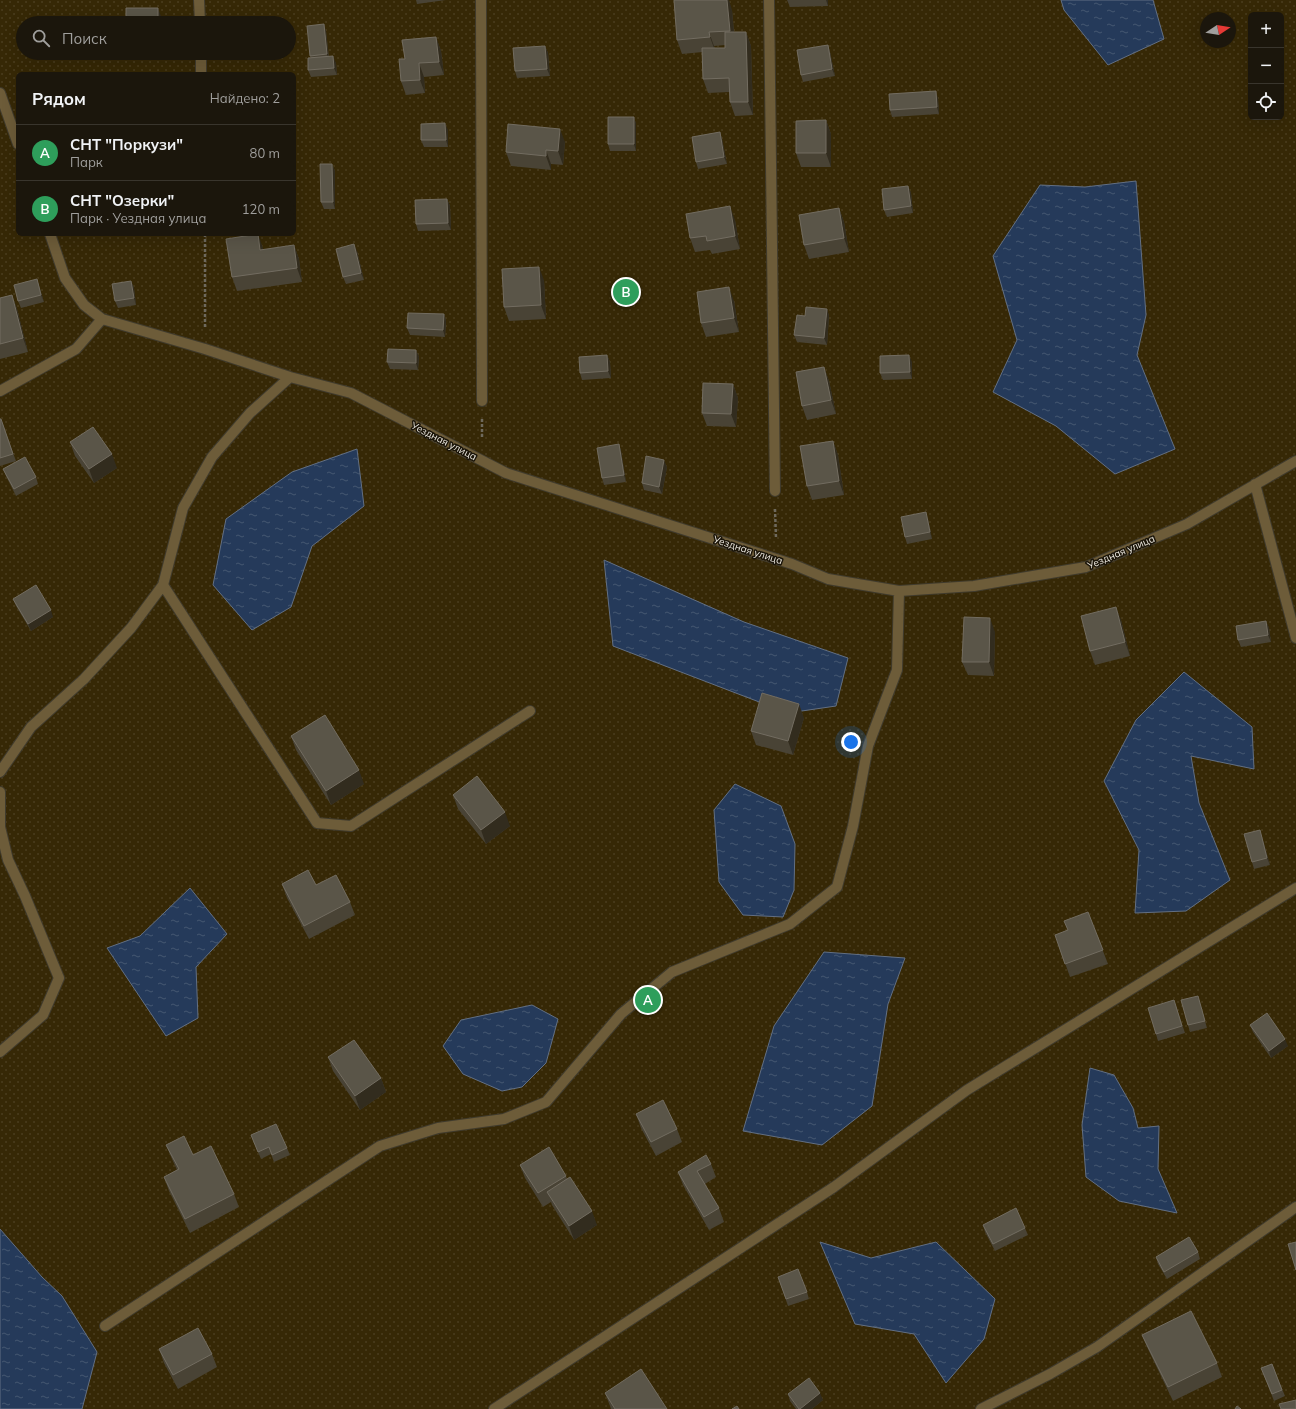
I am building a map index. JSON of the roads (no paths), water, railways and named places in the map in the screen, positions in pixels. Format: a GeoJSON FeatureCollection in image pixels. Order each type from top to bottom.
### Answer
{"type":"FeatureCollection","features":[{"type":"Feature","properties":{"kind":"street"},"geometry":{"type":"LineString","coordinates":[[200,0],[200,16]]}},
{"type":"Feature","properties":{"kind":"street"},"geometry":{"type":"LineString","coordinates":[[481,0],[482,401]]}},
{"type":"Feature","properties":{"kind":"street"},"geometry":{"type":"LineString","coordinates":[[769,0],[775,491]]}},
{"type":"Feature","properties":{"kind":"street"},"geometry":{"type":"LineString","coordinates":[[201,60],[201,72]]}},
{"type":"Feature","properties":{"kind":"street"},"geometry":{"type":"LineString","coordinates":[[0,93],[16,138]]}},
{"type":"Feature","properties":{"kind":"street"},"geometry":{"type":"LineString","coordinates":[[0,391],[76,349],[102,319],[84,305],[65,278],[51,236]]}},
{"type":"Feature","properties":{"kind":"street","name":"Уездная улица"},"geometry":{"type":"LineString","coordinates":[[102,319],[205,349],[290,377],[351,393],[506,473],[776,559],[828,579],[899,591],[974,586],[1086,567],[1187,524],[1296,461]]}},
{"type":"Feature","properties":{"kind":"street"},"geometry":{"type":"LineString","coordinates":[[0,772],[31,727],[84,679],[131,628],[163,585],[183,508],[212,458],[250,413],[290,377]]}},
{"type":"Feature","properties":{"kind":"street"},"geometry":{"type":"LineString","coordinates":[[1255,484],[1296,638]]}},
{"type":"Feature","properties":{"kind":"street"},"geometry":{"type":"LineString","coordinates":[[163,585],[317,823],[351,826],[530,711]]}},
{"type":"Feature","properties":{"kind":"street"},"geometry":{"type":"LineString","coordinates":[[105,1326],[380,1146],[438,1128],[504,1119],[546,1102],[621,1014],[672,972],[790,924],[837,887],[853,826],[868,746],[897,670],[899,591]]}},
{"type":"Feature","properties":{"kind":"street"},"geometry":{"type":"LineString","coordinates":[[0,792],[0,826],[8,860],[26,896],[59,978],[43,1015],[0,1052]]}},
{"type":"Feature","properties":{"kind":"street"},"geometry":{"type":"LineString","coordinates":[[494,1409],[834,1187],[967,1090],[1296,888]]}},
{"type":"Feature","properties":{"kind":"street"},"geometry":{"type":"LineString","coordinates":[[981,1409],[1050,1374],[1097,1347],[1296,1207]]}},
{"type":"Feature","properties":{"kind":"water"},"geometry":{"type":"Polygon","coordinates":[[[1061,0],[1153,0],[1164,39],[1108,65],[1064,10],[1061,0]]]}},
{"type":"Feature","properties":{"kind":"water"},"geometry":{"type":"Polygon","coordinates":[[[1136,181],[1146,315],[1137,355],[1175,449],[1115,474],[1056,426],[993,392],[1017,340],[993,256],[1040,185],[1085,187],[1136,181]]]}},
{"type":"Feature","properties":{"kind":"water"},"geometry":{"type":"Polygon","coordinates":[[[357,449],[364,506],[312,546],[291,607],[252,630],[213,585],[226,519],[292,472],[357,449]]]}},
{"type":"Feature","properties":{"kind":"water"},"geometry":{"type":"Polygon","coordinates":[[[604,560],[744,622],[848,658],[836,706],[788,713],[613,646],[604,560]]]}},
{"type":"Feature","properties":{"kind":"water"},"geometry":{"type":"Polygon","coordinates":[[[1184,672],[1252,727],[1254,769],[1191,756],[1199,803],[1230,880],[1186,911],[1135,913],[1139,850],[1104,781],[1136,720],[1184,672]]]}},
{"type":"Feature","properties":{"kind":"water"},"geometry":{"type":"Polygon","coordinates":[[[735,784],[781,806],[795,844],[794,890],[783,917],[743,915],[719,882],[714,810],[735,784]]]}},
{"type":"Feature","properties":{"kind":"water"},"geometry":{"type":"Polygon","coordinates":[[[190,888],[227,934],[196,967],[198,1018],[166,1036],[107,948],[140,936],[190,888]]]}},
{"type":"Feature","properties":{"kind":"water"},"geometry":{"type":"Polygon","coordinates":[[[824,952],[905,958],[888,1004],[872,1106],[822,1145],[743,1131],[774,1026],[824,952]]]}},
{"type":"Feature","properties":{"kind":"water"},"geometry":{"type":"Polygon","coordinates":[[[532,1005],[558,1019],[546,1063],[522,1087],[502,1091],[463,1074],[443,1046],[461,1020],[532,1005]]]}},
{"type":"Feature","properties":{"kind":"water"},"geometry":{"type":"Polygon","coordinates":[[[1090,1068],[1114,1075],[1133,1108],[1138,1128],[1159,1126],[1158,1169],[1177,1213],[1119,1201],[1086,1177],[1082,1125],[1090,1068]]]}},
{"type":"Feature","properties":{"kind":"water"},"geometry":{"type":"Polygon","coordinates":[[[0,1229],[42,1277],[62,1296],[97,1352],[82,1409],[0,1409],[0,1229]]]}},
{"type":"Feature","properties":{"kind":"water"},"geometry":{"type":"Polygon","coordinates":[[[820,1242],[871,1258],[936,1242],[995,1299],[984,1339],[946,1383],[914,1334],[855,1324],[820,1242]]]}},
{"type":"Feature","properties":{"kind":"place","name":"СНТ \"Озерки\""},"geometry":{"type":"Point","coordinates":[626,292]}},
{"type":"Feature","properties":{"kind":"place","name":"СНТ \"Поркузи\""},"geometry":{"type":"Point","coordinates":[648,1000]}}]}
